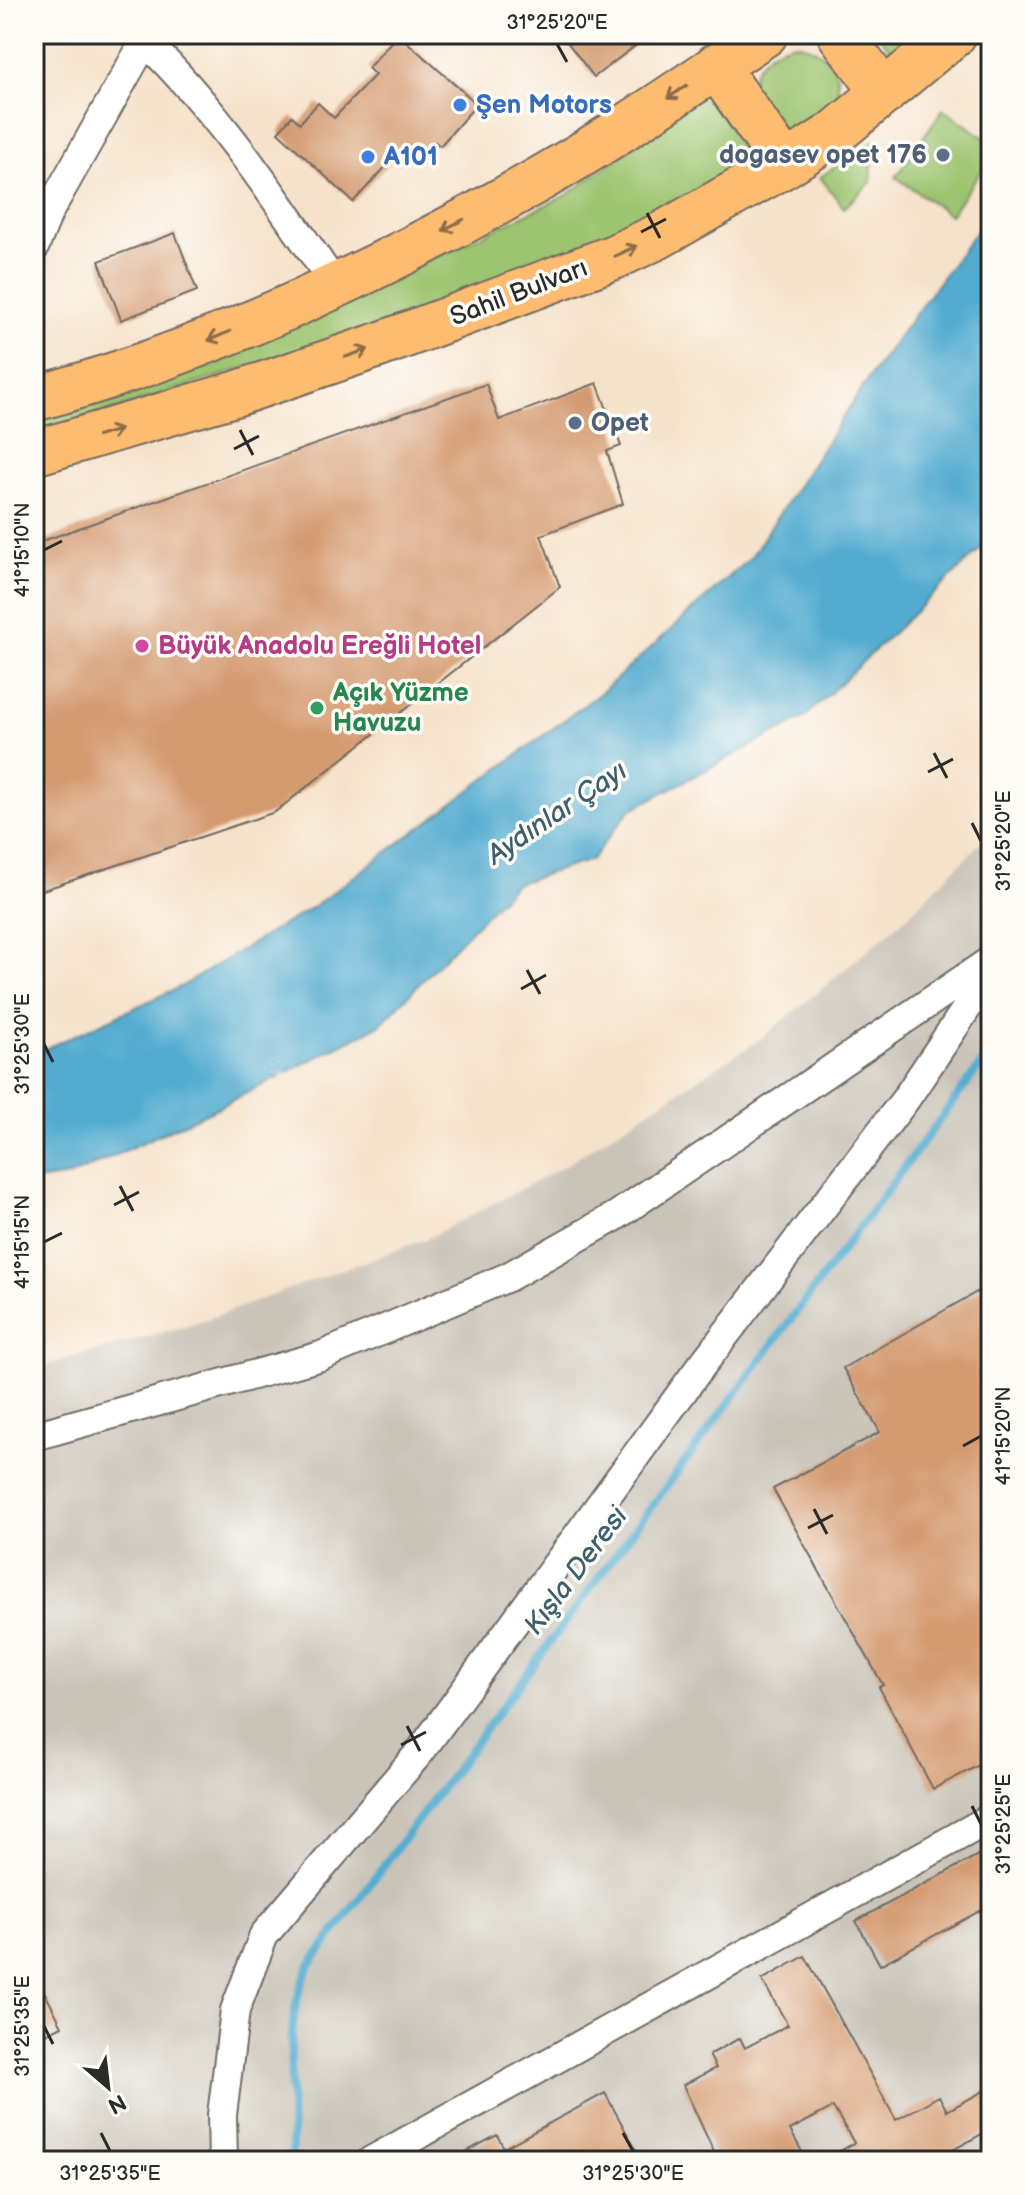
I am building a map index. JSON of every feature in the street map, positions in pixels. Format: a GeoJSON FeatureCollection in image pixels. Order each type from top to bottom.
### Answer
{"type":"FeatureCollection","features":[{"type":"Feature","properties":{"kind":"highway"},"geometry":{"type":"LineString","coordinates":[[34,399],[88,385],[212,340],[335,285],[541,178],[765,34]]}},
{"type":"Feature","properties":{"kind":"highway"},"geometry":{"type":"LineString","coordinates":[[840,34],[884,93]]}},
{"type":"Feature","properties":{"kind":"highway","name":"Sahil Bulvarı"},"geometry":{"type":"LineString","coordinates":[[34,453],[238,393],[379,345],[614,257],[657,237],[785,165],[835,133],[954,34]]}},
{"type":"Feature","properties":{"kind":"highway"},"geometry":{"type":"LineString","coordinates":[[716,66],[785,165]]}},
{"type":"Feature","properties":{"kind":"street"},"geometry":{"type":"LineString","coordinates":[[34,248],[48,213],[145,37],[229,132],[335,285]]}},
{"type":"Feature","properties":{"kind":"street"},"geometry":{"type":"LineString","coordinates":[[34,1436],[321,1356],[508,1277],[616,1216],[991,961]]}},
{"type":"Feature","properties":{"kind":"street"},"geometry":{"type":"LineString","coordinates":[[223,2161],[222,2115],[235,2010],[264,1935],[420,1752],[696,1373],[905,1100],[991,972]]}},
{"type":"Feature","properties":{"kind":"street"},"geometry":{"type":"LineString","coordinates":[[381,2158],[991,1818]]}},
{"type":"Feature","properties":{"kind":"shaded area"},"geometry":{"type":"Polygon","coordinates":[[[991,832],[991,2161],[34,2161],[34,1368],[194,1324],[426,1239],[559,1169],[765,1036],[906,918],[991,832]]]}},
{"type":"Feature","properties":{"kind":"green space"},"geometry":{"type":"Polygon","coordinates":[[[877,34],[918,34],[895,55],[877,34]]]}},
{"type":"Feature","properties":{"kind":"green space"},"geometry":{"type":"Polygon","coordinates":[[[796,43],[817,51],[830,62],[837,77],[838,92],[822,120],[807,129],[787,133],[750,91],[751,81],[764,58],[778,48],[796,43]]]}},
{"type":"Feature","properties":{"kind":"green space"},"geometry":{"type":"Polygon","coordinates":[[[708,91],[752,166],[525,274],[404,317],[100,414],[34,431],[34,413],[304,319],[567,195],[708,91]]]}},
{"type":"Feature","properties":{"kind":"green space"},"geometry":{"type":"Polygon","coordinates":[[[943,109],[991,142],[991,157],[950,215],[896,177],[943,109]]]}},
{"type":"Feature","properties":{"kind":"green space"},"geometry":{"type":"Polygon","coordinates":[[[874,141],[871,182],[844,208],[820,177],[874,141]]]}},
{"type":"Feature","properties":{"kind":"water","name":"Aydınlar Çayı"},"geometry":{"type":"Polygon","coordinates":[[[991,211],[991,539],[804,718],[630,810],[591,860],[515,884],[380,1025],[217,1108],[70,1176],[34,1181],[34,1054],[182,986],[317,904],[603,691],[751,557],[872,373],[991,211]]]}},
{"type":"Feature","properties":{"kind":"building"},"geometry":{"type":"Polygon","coordinates":[[[398,34],[477,104],[440,146],[435,142],[422,157],[407,144],[353,202],[278,132],[292,116],[300,123],[318,103],[334,118],[375,75],[368,68],[398,34]]]}},
{"type":"Feature","properties":{"kind":"building"},"geometry":{"type":"Polygon","coordinates":[[[561,34],[651,34],[594,77],[561,34]]]}},
{"type":"Feature","properties":{"kind":"building"},"geometry":{"type":"Polygon","coordinates":[[[175,233],[197,291],[121,320],[99,261],[175,233]]]}},
{"type":"Feature","properties":{"kind":"building","name":"Büyük Anadolu Ereğli Hotel"},"geometry":{"type":"Polygon","coordinates":[[[597,383],[621,446],[607,451],[623,504],[541,535],[560,587],[275,812],[34,893],[34,544],[486,384],[499,420],[597,383]]]}},
{"type":"Feature","properties":{"kind":"building"},"geometry":{"type":"Polygon","coordinates":[[[991,1284],[991,1759],[933,1789],[879,1687],[883,1685],[773,1489],[880,1432],[843,1368],[991,1284]]]}},
{"type":"Feature","properties":{"kind":"building"},"geometry":{"type":"Polygon","coordinates":[[[991,1848],[991,1905],[880,1965],[856,1921],[991,1848]]]}},
{"type":"Feature","properties":{"kind":"building"},"geometry":{"type":"Polygon","coordinates":[[[805,1956],[896,2120],[939,2096],[947,2111],[991,2087],[991,2129],[933,2161],[822,2161],[854,2143],[833,2107],[790,2130],[807,2161],[718,2161],[683,2085],[716,2068],[709,2055],[740,2038],[745,2048],[788,2025],[762,1980],[805,1956]]]}},
{"type":"Feature","properties":{"kind":"building"},"geometry":{"type":"Polygon","coordinates":[[[34,1972],[62,2026],[34,2040],[34,1972]]]}},
{"type":"Feature","properties":{"kind":"building"},"geometry":{"type":"Polygon","coordinates":[[[605,2093],[642,2161],[449,2161],[497,2135],[504,2148],[605,2093]]]}},
{"type":"Feature","properties":{"kind":"waterway","name":"Kışla Deresi"},"geometry":{"type":"LineString","coordinates":[[292,2152],[292,2033],[295,2010],[309,1966],[991,1051]]}},
{"type":"Feature","properties":{"kind":"place","name":"Şen Motors"},"geometry":{"type":"Point","coordinates":[460,105]}},
{"type":"Feature","properties":{"kind":"place","name":"dogasev opet 176"},"geometry":{"type":"Point","coordinates":[943,155]}},
{"type":"Feature","properties":{"kind":"place","name":"A101"},"geometry":{"type":"Point","coordinates":[368,157]}},
{"type":"Feature","properties":{"kind":"place","name":"Opet"},"geometry":{"type":"Point","coordinates":[575,423]}},
{"type":"Feature","properties":{"kind":"place","name":"Büyük Anadolu Ereğli Hotel"},"geometry":{"type":"Point","coordinates":[142,646]}},
{"type":"Feature","properties":{"kind":"place","name":"Açık Yüzme Havuzu"},"geometry":{"type":"Point","coordinates":[317,708]}}]}
